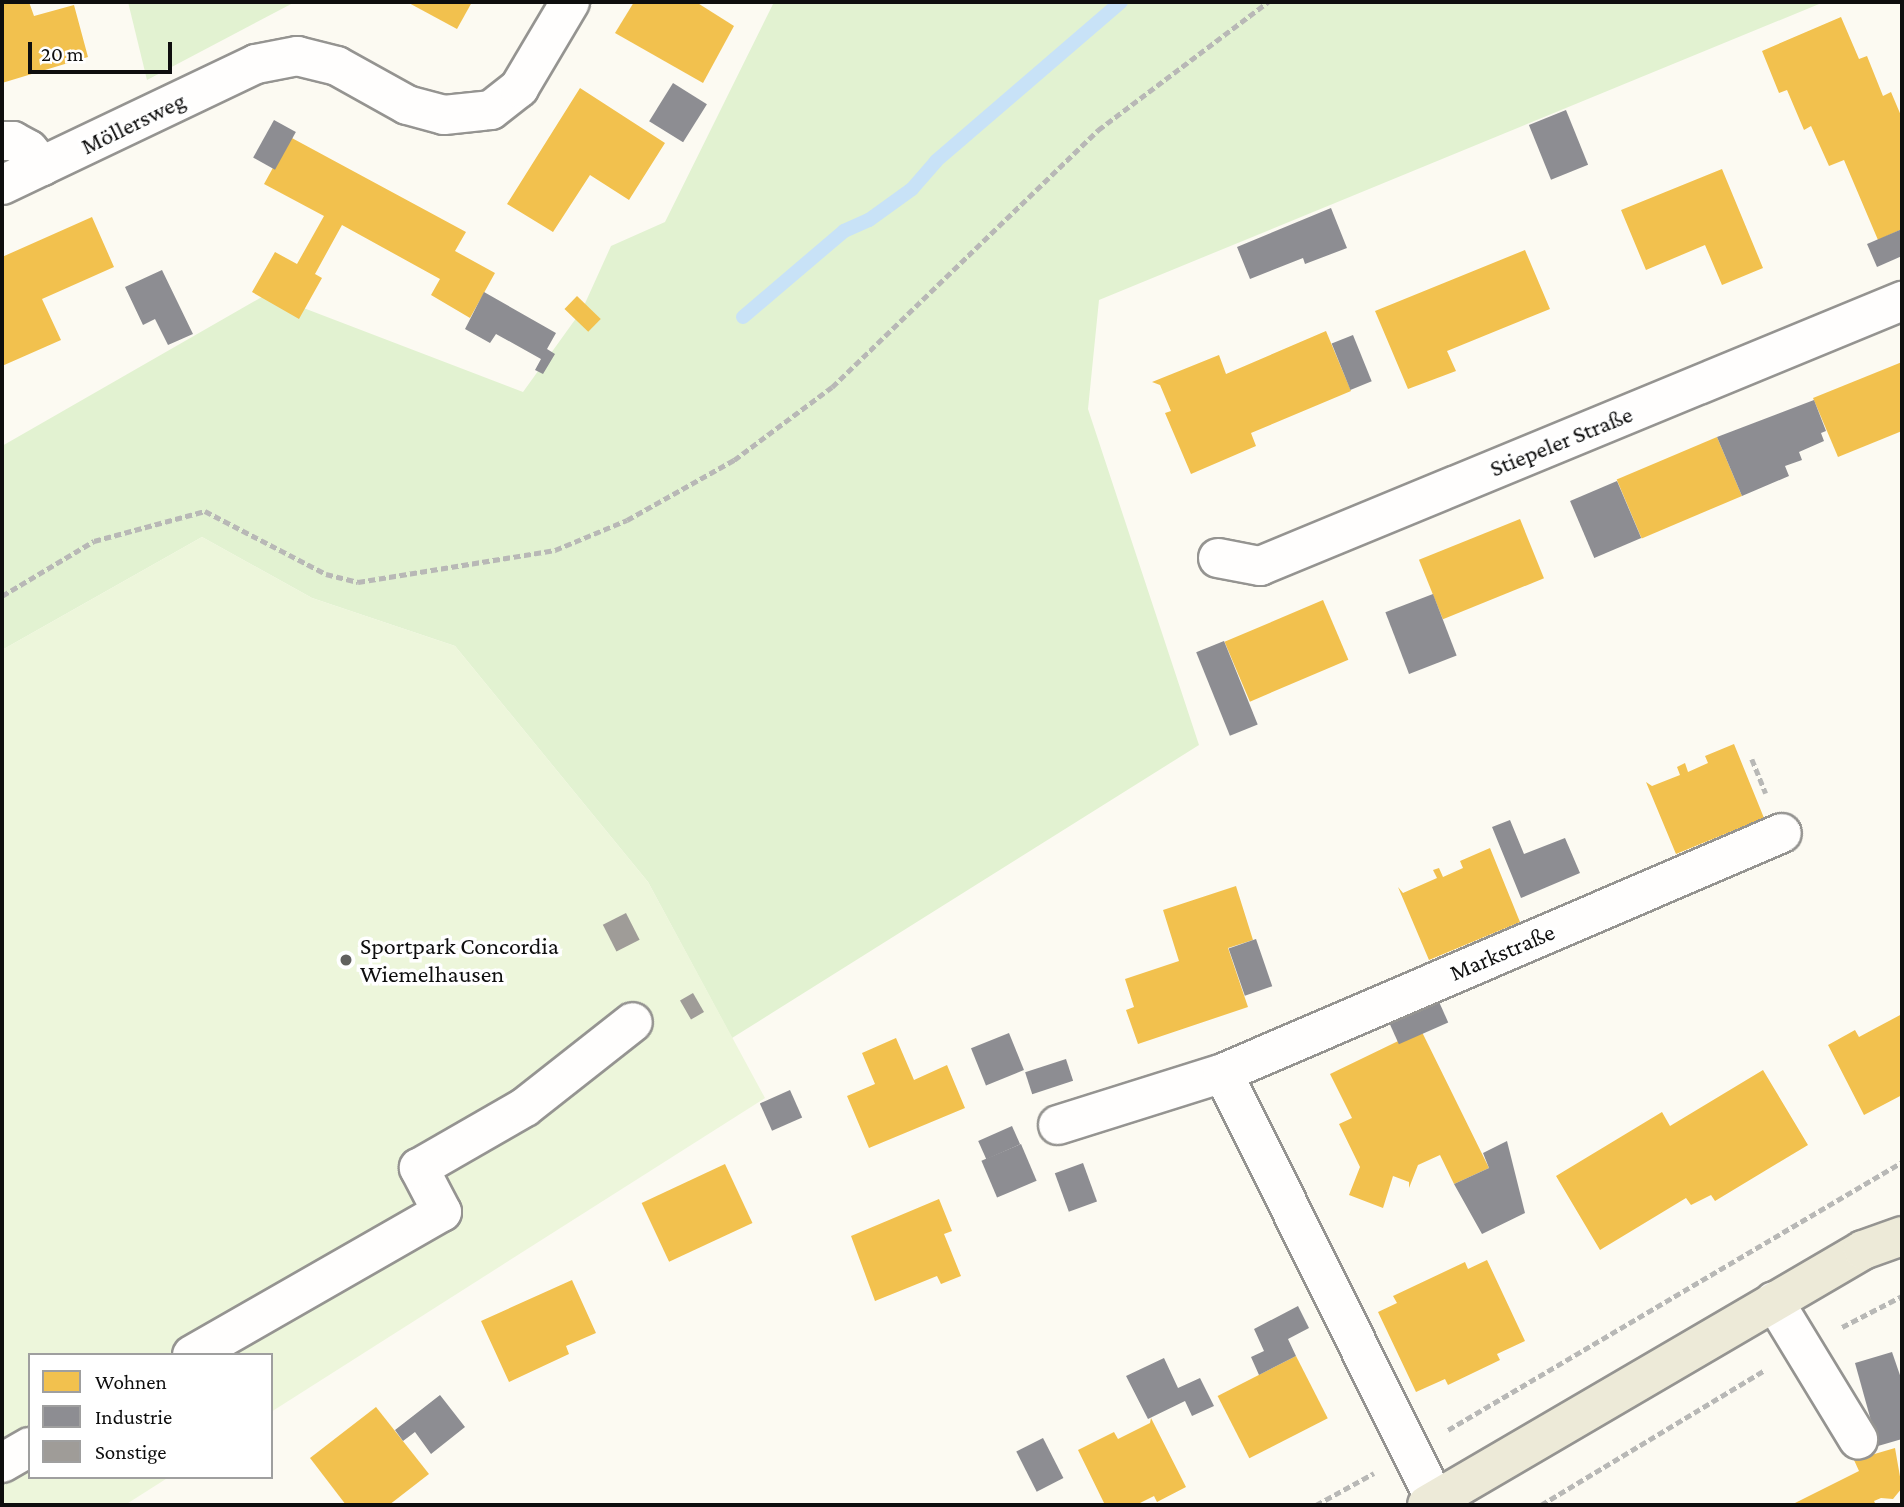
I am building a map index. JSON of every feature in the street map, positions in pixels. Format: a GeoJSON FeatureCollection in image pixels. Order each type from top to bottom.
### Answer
{"type":"FeatureCollection","features":[{"type":"Feature","properties":{"kind":"main road"},"geometry":{"type":"LineString","coordinates":[[1431,1503],[1774,1301],[1894,1234]]}},
{"type":"Feature","properties":{"kind":"street","name":"Möllersweg"},"geometry":{"type":"LineString","coordinates":[[2,185],[256,64],[297,56],[337,66],[407,105],[444,115],[491,110],[519,88],[570,2]]}},
{"type":"Feature","properties":{"kind":"street"},"geometry":{"type":"LineString","coordinates":[[2,141],[13,141],[29,150],[42,166]]}},
{"type":"Feature","properties":{"kind":"street","name":"Stiepeler Straße"},"geometry":{"type":"LineString","coordinates":[[1218,558],[1261,566],[1902,301]]}},
{"type":"Feature","properties":{"kind":"street","name":"Markstraße"},"geometry":{"type":"LineString","coordinates":[[1058,1125],[1223,1073],[1782,833]]}},
{"type":"Feature","properties":{"kind":"street"},"geometry":{"type":"LineString","coordinates":[[195,1353],[442,1212],[419,1168],[525,1107],[633,1022]]}},
{"type":"Feature","properties":{"kind":"street"},"geometry":{"type":"LineString","coordinates":[[1223,1073],[1411,1452],[1431,1503]]}},
{"type":"Feature","properties":{"kind":"street"},"geometry":{"type":"LineString","coordinates":[[1774,1301],[1858,1439]]}},
{"type":"Feature","properties":{"kind":"street"},"geometry":{"type":"LineString","coordinates":[[2,1463],[28,1448]]}},
{"type":"Feature","properties":{"kind":"path"},"geometry":{"type":"LineString","coordinates":[[2,596],[94,541],[205,511],[326,574],[358,582],[555,550],[627,520],[734,460],[832,387],[1098,130],[1268,2]]}},
{"type":"Feature","properties":{"kind":"path"},"geometry":{"type":"LineString","coordinates":[[1315,1505],[1411,1452],[1902,1162]]}},
{"type":"Feature","properties":{"kind":"path"},"geometry":{"type":"LineString","coordinates":[[1541,1505],[1802,1348],[1902,1296]]}},
{"type":"Feature","properties":{"kind":"green space"},"geometry":{"type":"Polygon","coordinates":[[[128,2],[295,2],[147,80],[128,2]]]}},
{"type":"Feature","properties":{"kind":"green space"},"geometry":{"type":"Polygon","coordinates":[[[774,2],[1824,2],[1099,300],[1088,409],[1199,745],[732,1038],[648,882],[455,646],[312,598],[202,537],[2,650],[2,446],[267,294],[523,392],[582,310],[611,246],[665,222],[774,2]]]}},
{"type":"Feature","properties":{"kind":"green space","name":"Sportpark Concordia Wiemelhausen"},"geometry":{"type":"Polygon","coordinates":[[[202,537],[312,598],[455,646],[648,882],[765,1098],[273,1411],[273,1353],[28,1353],[28,1479],[166,1479],[125,1505],[2,1505],[2,650],[202,537]]]}},
{"type":"Feature","properties":{"kind":"building: Wohnen"},"geometry":{"type":"Polygon","coordinates":[[[2,2],[29,2],[34,16],[74,5],[88,57],[2,83],[2,2]]]}},
{"type":"Feature","properties":{"kind":"building: Wohnen"},"geometry":{"type":"Polygon","coordinates":[[[407,2],[472,2],[457,29],[407,2]]]}},
{"type":"Feature","properties":{"kind":"building: Wohnen"},"geometry":{"type":"Polygon","coordinates":[[[634,2],[696,2],[734,26],[703,83],[615,33],[634,2]]]}},
{"type":"Feature","properties":{"kind":"building: Wohnen"},"geometry":{"type":"Polygon","coordinates":[[[1841,17],[1859,59],[1867,56],[1883,96],[1891,92],[1902,118],[1902,229],[1878,240],[1844,160],[1829,166],[1811,126],[1804,130],[1787,90],[1779,93],[1762,51],[1841,17]]]}},
{"type":"Feature","properties":{"kind":"building: Wohnen"},"geometry":{"type":"Polygon","coordinates":[[[580,88],[665,143],[629,200],[590,175],[553,232],[507,204],[580,88]]]}},
{"type":"Feature","properties":{"kind":"building: Wohnen"},"geometry":{"type":"Polygon","coordinates":[[[290,137],[466,232],[455,251],[495,273],[470,318],[431,295],[440,279],[342,225],[315,274],[322,278],[299,319],[252,292],[275,252],[297,264],[324,216],[264,184],[290,137]]]}},
{"type":"Feature","properties":{"kind":"building: Wohnen"},"geometry":{"type":"Polygon","coordinates":[[[1722,169],[1763,268],[1722,285],[1705,245],[1646,270],[1621,210],[1722,169]]]}},
{"type":"Feature","properties":{"kind":"building: Wohnen"},"geometry":{"type":"Polygon","coordinates":[[[92,217],[114,267],[42,299],[61,340],[2,366],[2,257],[92,217]]]}},
{"type":"Feature","properties":{"kind":"building: Wohnen"},"geometry":{"type":"Polygon","coordinates":[[[1525,250],[1550,309],[1447,351],[1456,371],[1408,389],[1375,311],[1525,250]]]}},
{"type":"Feature","properties":{"kind":"building: Wohnen"},"geometry":{"type":"Polygon","coordinates":[[[577,296],[601,319],[588,332],[564,309],[577,296]]]}},
{"type":"Feature","properties":{"kind":"building: Wohnen"},"geometry":{"type":"Polygon","coordinates":[[[1326,331],[1351,391],[1251,433],[1256,446],[1191,474],[1165,413],[1171,411],[1160,385],[1152,382],[1219,355],[1226,374],[1326,331]]]}},
{"type":"Feature","properties":{"kind":"building: Wohnen"},"geometry":{"type":"Polygon","coordinates":[[[1902,362],[1902,431],[1838,457],[1813,398],[1902,362]]]}},
{"type":"Feature","properties":{"kind":"building: Wohnen"},"geometry":{"type":"Polygon","coordinates":[[[1717,437],[1742,496],[1642,539],[1617,480],[1717,437]]]}},
{"type":"Feature","properties":{"kind":"building: Wohnen"},"geometry":{"type":"Polygon","coordinates":[[[1520,519],[1544,578],[1443,619],[1419,560],[1520,519]]]}},
{"type":"Feature","properties":{"kind":"building: Wohnen"},"geometry":{"type":"Polygon","coordinates":[[[1323,600],[1348,660],[1250,702],[1225,642],[1323,600]]]}},
{"type":"Feature","properties":{"kind":"building: Wohnen"},"geometry":{"type":"Polygon","coordinates":[[[1734,744],[1764,818],[1676,854],[1646,782],[1652,786],[1680,775],[1677,767],[1685,763],[1688,772],[1708,763],[1705,756],[1734,744]]]}},
{"type":"Feature","properties":{"kind":"building: Wohnen"},"geometry":{"type":"Polygon","coordinates":[[[1490,848],[1520,922],[1429,960],[1398,887],[1403,893],[1437,878],[1433,870],[1439,868],[1443,877],[1463,868],[1460,861],[1490,848]]]}},
{"type":"Feature","properties":{"kind":"building: Wohnen"},"geometry":{"type":"Polygon","coordinates":[[[1236,886],[1253,940],[1228,948],[1248,1007],[1138,1044],[1126,1010],[1134,1007],[1125,979],[1179,961],[1163,910],[1236,886]]]}},
{"type":"Feature","properties":{"kind":"building: Wohnen"},"geometry":{"type":"Polygon","coordinates":[[[1902,1014],[1902,1095],[1864,1115],[1828,1045],[1855,1030],[1859,1037],[1902,1014]]]}},
{"type":"Feature","properties":{"kind":"building: Wohnen"},"geometry":{"type":"Polygon","coordinates":[[[1421,1030],[1489,1168],[1454,1184],[1440,1155],[1418,1165],[1409,1188],[1409,1182],[1393,1176],[1383,1208],[1349,1195],[1360,1167],[1339,1124],[1352,1118],[1330,1074],[1421,1030]]]}},
{"type":"Feature","properties":{"kind":"building: Wohnen"},"geometry":{"type":"Polygon","coordinates":[[[896,1038],[914,1080],[947,1065],[965,1108],[869,1148],[847,1096],[875,1084],[862,1053],[896,1038]]]}},
{"type":"Feature","properties":{"kind":"building: Wohnen"},"geometry":{"type":"Polygon","coordinates":[[[1763,1070],[1808,1145],[1715,1201],[1711,1195],[1691,1205],[1686,1198],[1600,1250],[1556,1176],[1662,1112],[1670,1126],[1763,1070]]]}},
{"type":"Feature","properties":{"kind":"building: Wohnen"},"geometry":{"type":"Polygon","coordinates":[[[725,1164],[752,1223],[669,1262],[642,1203],[725,1164]]]}},
{"type":"Feature","properties":{"kind":"building: Wohnen"},"geometry":{"type":"Polygon","coordinates":[[[939,1199],[952,1231],[944,1234],[961,1276],[941,1284],[937,1276],[875,1301],[851,1236],[939,1199]]]}},
{"type":"Feature","properties":{"kind":"building: Wohnen"},"geometry":{"type":"Polygon","coordinates":[[[1487,1260],[1525,1341],[1497,1354],[1500,1360],[1448,1385],[1445,1379],[1416,1392],[1378,1312],[1397,1303],[1393,1296],[1465,1262],[1468,1269],[1487,1260]]]}},
{"type":"Feature","properties":{"kind":"building: Wohnen"},"geometry":{"type":"Polygon","coordinates":[[[572,1280],[596,1333],[566,1346],[569,1354],[509,1382],[481,1321],[572,1280]]]}},
{"type":"Feature","properties":{"kind":"building: Wohnen"},"geometry":{"type":"Polygon","coordinates":[[[1296,1356],[1328,1418],[1249,1458],[1218,1396],[1296,1356]]]}},
{"type":"Feature","properties":{"kind":"building: Wohnen"},"geometry":{"type":"Polygon","coordinates":[[[376,1407],[429,1474],[389,1505],[346,1505],[310,1458],[376,1407]]]}},
{"type":"Feature","properties":{"kind":"building: Wohnen"},"geometry":{"type":"Polygon","coordinates":[[[1151,1418],[1186,1487],[1157,1502],[1154,1496],[1136,1505],[1105,1505],[1078,1450],[1114,1432],[1118,1439],[1150,1423],[1151,1418]]]}},
{"type":"Feature","properties":{"kind":"building: Wohnen"},"geometry":{"type":"Polygon","coordinates":[[[1895,1448],[1902,1488],[1893,1499],[1881,1498],[1874,1501],[1876,1505],[1791,1505],[1859,1471],[1854,1460],[1895,1448]]]}},
{"type":"Feature","properties":{"kind":"building: Industrie"},"geometry":{"type":"Polygon","coordinates":[[[673,83],[707,104],[683,142],[649,121],[673,83]]]}},
{"type":"Feature","properties":{"kind":"building: Industrie"},"geometry":{"type":"Polygon","coordinates":[[[1566,110],[1588,165],[1551,180],[1529,125],[1566,110]]]}},
{"type":"Feature","properties":{"kind":"building: Industrie"},"geometry":{"type":"Polygon","coordinates":[[[274,120],[296,132],[275,170],[253,158],[274,120]]]}},
{"type":"Feature","properties":{"kind":"building: Industrie"},"geometry":{"type":"Polygon","coordinates":[[[1331,208],[1347,248],[1305,264],[1303,258],[1250,279],[1237,247],[1331,208]]]}},
{"type":"Feature","properties":{"kind":"building: Industrie"},"geometry":{"type":"Polygon","coordinates":[[[1902,229],[1902,256],[1877,267],[1867,244],[1902,229]]]}},
{"type":"Feature","properties":{"kind":"building: Industrie"},"geometry":{"type":"Polygon","coordinates":[[[162,270],[193,334],[168,345],[155,319],[143,325],[125,287],[162,270]]]}},
{"type":"Feature","properties":{"kind":"building: Industrie"},"geometry":{"type":"Polygon","coordinates":[[[484,292],[556,333],[547,349],[555,354],[543,374],[535,370],[541,359],[496,334],[490,343],[465,329],[484,292]]]}},
{"type":"Feature","properties":{"kind":"building: Industrie"},"geometry":{"type":"Polygon","coordinates":[[[1353,335],[1372,381],[1350,390],[1332,344],[1353,335]]]}},
{"type":"Feature","properties":{"kind":"building: Industrie"},"geometry":{"type":"Polygon","coordinates":[[[1814,400],[1826,431],[1821,433],[1824,441],[1799,452],[1802,460],[1785,466],[1789,476],[1742,496],[1717,437],[1814,400]]]}},
{"type":"Feature","properties":{"kind":"building: Industrie"},"geometry":{"type":"Polygon","coordinates":[[[1617,481],[1641,538],[1594,558],[1570,501],[1617,481]]]}},
{"type":"Feature","properties":{"kind":"building: Industrie"},"geometry":{"type":"Polygon","coordinates":[[[1433,594],[1457,656],[1409,674],[1385,612],[1433,594]]]}},
{"type":"Feature","properties":{"kind":"building: Industrie"},"geometry":{"type":"Polygon","coordinates":[[[1224,641],[1258,724],[1230,736],[1196,652],[1224,641]]]}},
{"type":"Feature","properties":{"kind":"building: Industrie"},"geometry":{"type":"Polygon","coordinates":[[[1510,820],[1524,854],[1565,838],[1580,873],[1521,898],[1492,827],[1510,820]]]}},
{"type":"Feature","properties":{"kind":"building: Industrie"},"geometry":{"type":"Polygon","coordinates":[[[1256,939],[1272,986],[1245,996],[1229,948],[1256,939]]]}},
{"type":"Feature","properties":{"kind":"building: Industrie"},"geometry":{"type":"Polygon","coordinates":[[[1436,995],[1448,1022],[1399,1044],[1387,1017],[1436,995]]]}},
{"type":"Feature","properties":{"kind":"building: Industrie"},"geometry":{"type":"Polygon","coordinates":[[[1009,1033],[1024,1070],[986,1085],[971,1048],[1009,1033]]]}},
{"type":"Feature","properties":{"kind":"building: Industrie"},"geometry":{"type":"Polygon","coordinates":[[[1066,1059],[1073,1081],[1032,1094],[1025,1072],[1066,1059]]]}},
{"type":"Feature","properties":{"kind":"building: Industrie"},"geometry":{"type":"Polygon","coordinates":[[[790,1090],[802,1117],[772,1131],[760,1103],[790,1090]]]}},
{"type":"Feature","properties":{"kind":"building: Industrie"},"geometry":{"type":"Polygon","coordinates":[[[1012,1126],[1020,1144],[986,1159],[978,1141],[1012,1126]]]}},
{"type":"Feature","properties":{"kind":"building: Industrie"},"geometry":{"type":"Polygon","coordinates":[[[1507,1141],[1525,1213],[1482,1234],[1454,1184],[1489,1168],[1483,1153],[1507,1141]]]}},
{"type":"Feature","properties":{"kind":"building: Industrie"},"geometry":{"type":"Polygon","coordinates":[[[1021,1144],[1037,1181],[997,1198],[981,1161],[1021,1144]]]}},
{"type":"Feature","properties":{"kind":"building: Industrie"},"geometry":{"type":"Polygon","coordinates":[[[1083,1163],[1097,1202],[1069,1212],[1055,1173],[1083,1163]]]}},
{"type":"Feature","properties":{"kind":"building: Industrie"},"geometry":{"type":"Polygon","coordinates":[[[1298,1306],[1309,1328],[1288,1339],[1296,1356],[1259,1375],[1251,1357],[1264,1351],[1254,1329],[1298,1306]]]}},
{"type":"Feature","properties":{"kind":"building: Industrie"},"geometry":{"type":"Polygon","coordinates":[[[1892,1352],[1902,1381],[1902,1439],[1878,1446],[1855,1363],[1892,1352]]]}},
{"type":"Feature","properties":{"kind":"building: Industrie"},"geometry":{"type":"Polygon","coordinates":[[[1164,1358],[1178,1388],[1200,1378],[1214,1406],[1192,1416],[1185,1401],[1148,1419],[1126,1376],[1164,1358]]]}},
{"type":"Feature","properties":{"kind":"building: Industrie"},"geometry":{"type":"Polygon","coordinates":[[[440,1395],[465,1427],[431,1454],[415,1432],[403,1441],[395,1430],[440,1395]]]}},
{"type":"Feature","properties":{"kind":"building: Industrie"},"geometry":{"type":"Polygon","coordinates":[[[1043,1438],[1063,1478],[1037,1492],[1016,1452],[1043,1438]]]}},
{"type":"Feature","properties":{"kind":"building: Sonstige"},"geometry":{"type":"Polygon","coordinates":[[[626,913],[640,940],[616,952],[603,925],[626,913]]]}},
{"type":"Feature","properties":{"kind":"building: Sonstige"},"geometry":{"type":"Polygon","coordinates":[[[693,993],[704,1012],[691,1020],[680,1001],[693,993]]]}},
{"type":"Feature","properties":{"kind":"waterway"},"geometry":{"type":"LineString","coordinates":[[743,317],[844,231],[869,220],[912,189],[936,161],[1121,2]]}},
{"type":"Feature","properties":{"kind":"place","name":"Sportpark Concordia Wiemelhausen"},"geometry":{"type":"Point","coordinates":[346,960]}}]}
